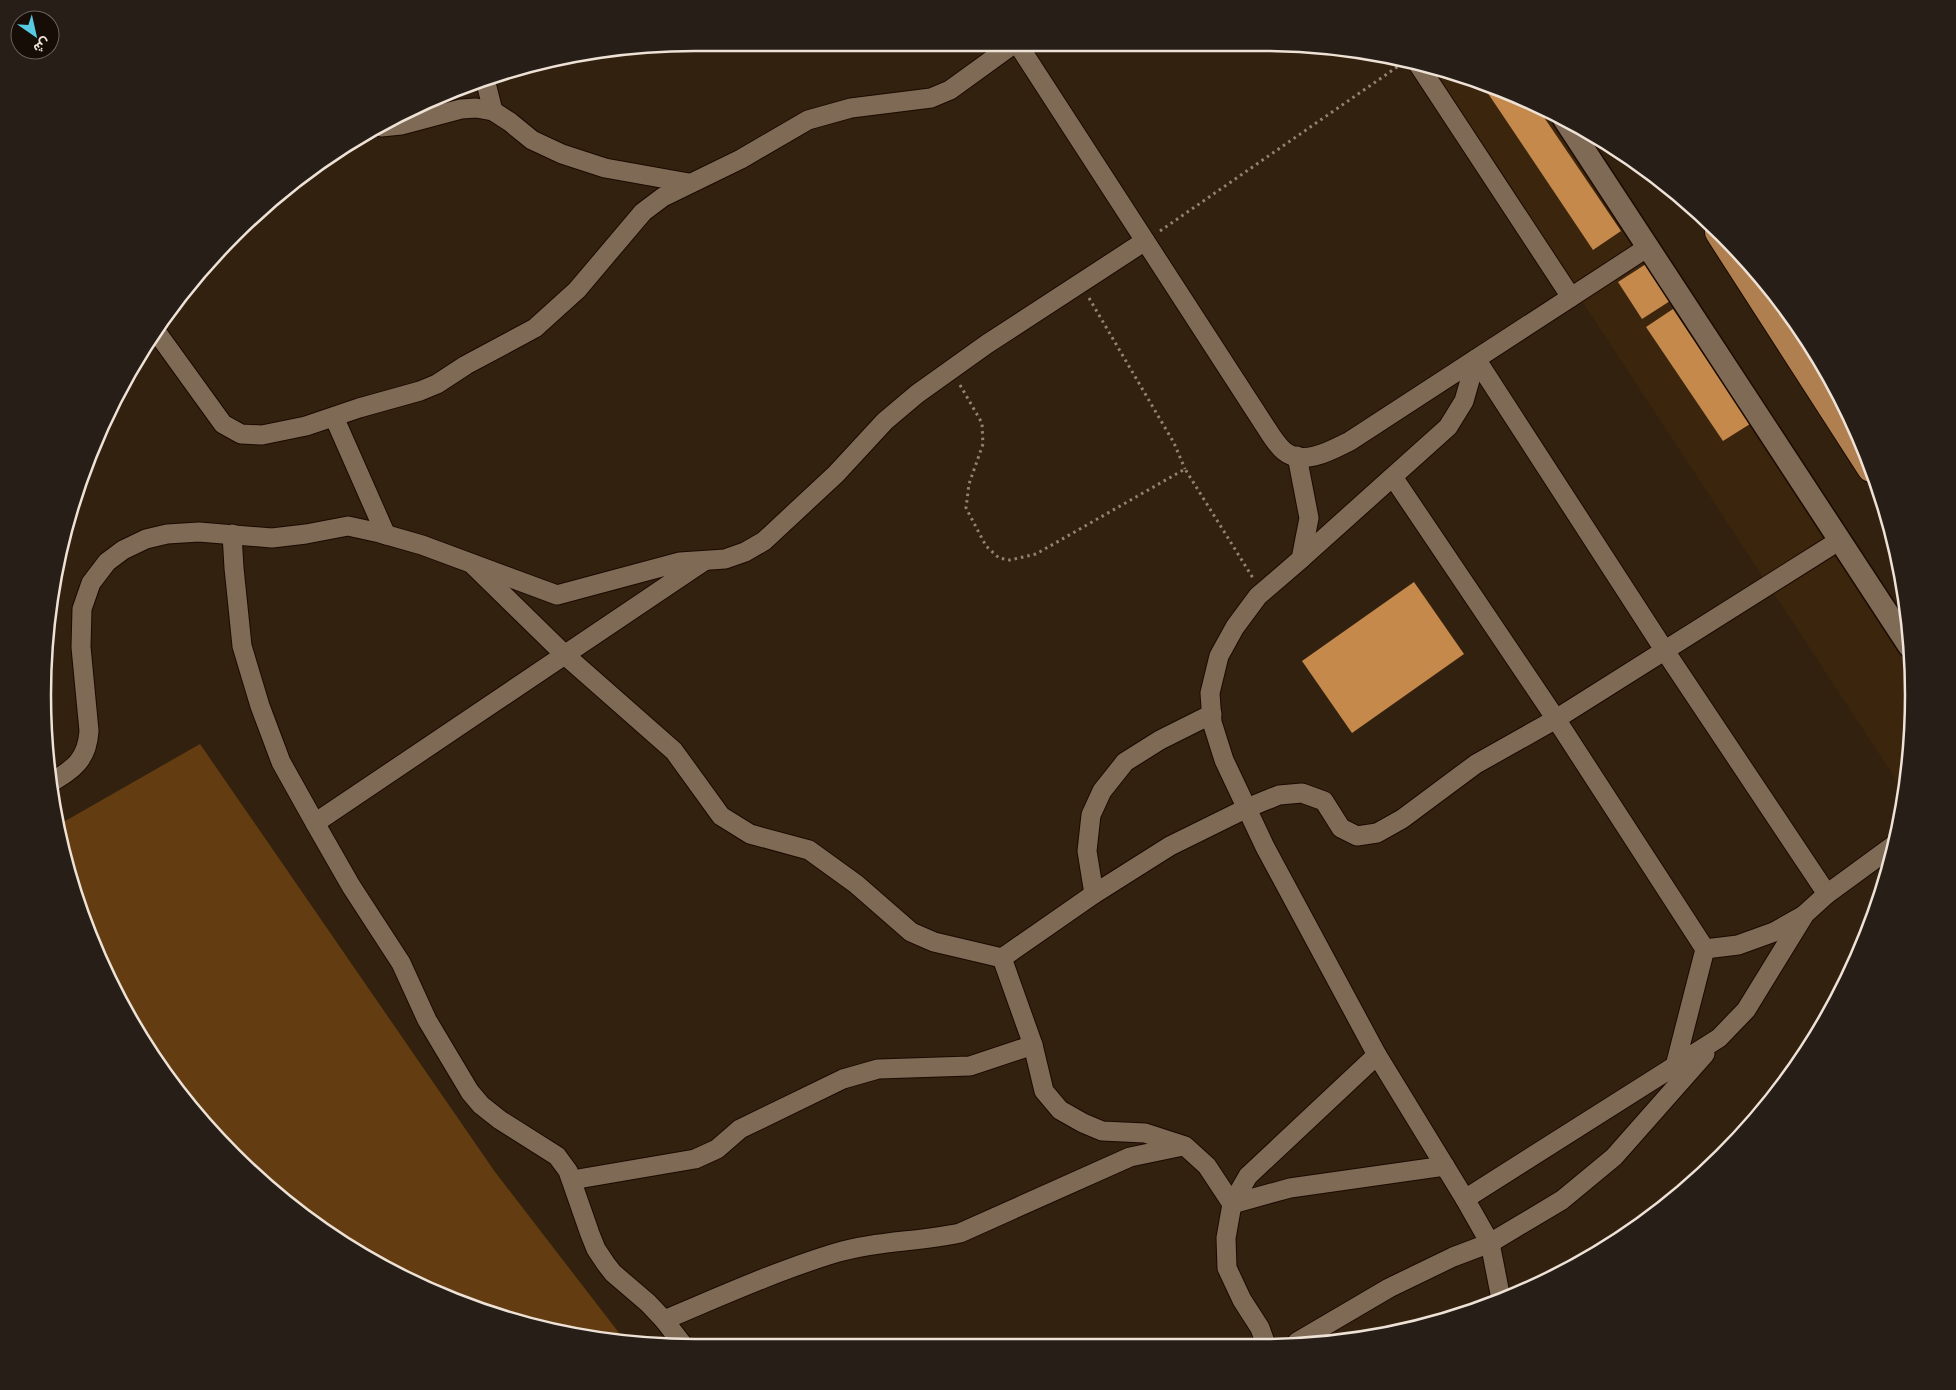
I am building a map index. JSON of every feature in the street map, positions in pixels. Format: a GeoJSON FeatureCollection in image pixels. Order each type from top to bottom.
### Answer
{"type":"FeatureCollection","features":[{"type":"Feature","properties":{"kind":"highway"},"geometry":{"type":"LineString","coordinates":[[1742,268],[1849,434]]}},
{"type":"Feature","properties":{"kind":"street"},"geometry":{"type":"LineString","coordinates":[[160,337],[223,424],[241,434],[262,435],[306,426],[428,388],[466,365],[536,328],[577,290],[643,212],[663,197],[688,183],[741,159],[808,120],[851,108],[931,98],[950,90],[1004,51]]}},
{"type":"Feature","properties":{"kind":"street"},"geometry":{"type":"LineString","coordinates":[[1022,51],[1267,430],[1284,452],[1297,456],[1312,456],[1336,448],[1648,247]]}},
{"type":"Feature","properties":{"kind":"street"},"geometry":{"type":"LineString","coordinates":[[1423,72],[1571,297]]}},
{"type":"Feature","properties":{"kind":"street"},"geometry":{"type":"LineString","coordinates":[[487,86],[493,111]]}},
{"type":"Feature","properties":{"kind":"street"},"geometry":{"type":"LineString","coordinates":[[395,126],[461,109],[476,108],[493,111],[532,140],[562,154],[605,168],[688,183]]}},
{"type":"Feature","properties":{"kind":"street"},"geometry":{"type":"LineString","coordinates":[[1572,131],[1901,634]]}},
{"type":"Feature","properties":{"kind":"street"},"geometry":{"type":"LineString","coordinates":[[57,778],[77,764],[84,754],[88,743],[89,731],[81,648],[82,609],[87,591],[96,574],[107,562],[124,550],[146,539],[166,534],[199,532],[272,538],[348,526],[422,545],[557,595],[680,562],[725,559],[745,552],[764,541],[836,474],[885,421],[917,394],[1145,241]]}},
{"type":"Feature","properties":{"kind":"street"},"geometry":{"type":"LineString","coordinates":[[1476,359],[1464,401],[1448,427],[1302,559],[1262,592],[1235,627],[1219,656],[1210,693],[1212,722],[1224,760],[1265,847],[1377,1055],[1466,1198],[1490,1243],[1500,1293]]}},
{"type":"Feature","properties":{"kind":"street"},"geometry":{"type":"LineString","coordinates":[[1476,359],[1664,651],[1826,894]]}},
{"type":"Feature","properties":{"kind":"street"},"geometry":{"type":"LineString","coordinates":[[334,416],[386,535]]}},
{"type":"Feature","properties":{"kind":"street"},"geometry":{"type":"LineString","coordinates":[[1297,456],[1309,518],[1302,559]]}},
{"type":"Feature","properties":{"kind":"street"},"geometry":{"type":"LineString","coordinates":[[1393,477],[1556,719],[1705,949],[1674,1066]]}},
{"type":"Feature","properties":{"kind":"street"},"geometry":{"type":"LineString","coordinates":[[232,534],[242,646],[260,706],[281,762],[351,886],[401,963],[427,1020],[470,1092],[481,1105],[500,1120],[557,1156],[568,1171],[593,1241],[606,1264],[664,1320],[678,1338]]}},
{"type":"Feature","properties":{"kind":"street"},"geometry":{"type":"LineString","coordinates":[[473,565],[565,656],[674,751],[721,816],[750,834],[809,850],[856,884],[911,932],[934,942],[1002,958],[1094,894],[1170,846],[1247,808],[1279,795],[1302,793],[1324,800],[1340,828],[1356,836],[1377,833],[1402,819],[1476,764],[1556,719],[1840,540]]}},
{"type":"Feature","properties":{"kind":"street"},"geometry":{"type":"LineString","coordinates":[[315,823],[705,561]]}},
{"type":"Feature","properties":{"kind":"street"},"geometry":{"type":"LineString","coordinates":[[1094,894],[1087,851],[1091,815],[1102,791],[1125,762],[1160,740],[1212,714]]}},
{"type":"Feature","properties":{"kind":"street"},"geometry":{"type":"LineString","coordinates":[[1307,1337],[1389,1288],[1452,1257],[1490,1243],[1562,1200],[1614,1157],[1718,1038],[1746,1010],[1806,914],[1826,894],[1885,851]]}},
{"type":"Feature","properties":{"kind":"street"},"geometry":{"type":"LineString","coordinates":[[1705,949],[1738,945],[1774,932],[1806,914]]}},
{"type":"Feature","properties":{"kind":"street"},"geometry":{"type":"LineString","coordinates":[[1002,958],[1033,1045],[1044,1091],[1060,1110],[1102,1131],[1145,1133],[1185,1146],[1207,1166],[1232,1204]]}},
{"type":"Feature","properties":{"kind":"street"},"geometry":{"type":"LineString","coordinates":[[1466,1198],[1718,1038]]}},
{"type":"Feature","properties":{"kind":"street"},"geometry":{"type":"LineString","coordinates":[[572,1180],[695,1159],[717,1149],[740,1129],[843,1079],[878,1069],[970,1066],[1033,1045]]}},
{"type":"Feature","properties":{"kind":"street"},"geometry":{"type":"LineString","coordinates":[[1264,1339],[1260,1328],[1242,1300],[1227,1268],[1226,1238],[1232,1204],[1248,1176],[1377,1055]]}},
{"type":"Feature","properties":{"kind":"street"},"geometry":{"type":"LineString","coordinates":[[664,1320],[741,1288],[833,1254],[895,1241],[935,1238],[960,1232],[1130,1157],[1185,1146]]}},
{"type":"Feature","properties":{"kind":"street"},"geometry":{"type":"LineString","coordinates":[[1232,1204],[1290,1188],[1445,1166]]}},
{"type":"Feature","properties":{"kind":"path"},"geometry":{"type":"LineString","coordinates":[[1145,241],[1397,66]]}},
{"type":"Feature","properties":{"kind":"path"},"geometry":{"type":"LineString","coordinates":[[1081,283],[1174,443],[1185,469],[1262,592]]}},
{"type":"Feature","properties":{"kind":"path"},"geometry":{"type":"LineString","coordinates":[[952,369],[982,423],[983,444],[969,484],[966,508],[986,546],[999,558],[1010,560],[1036,554],[1185,469]]}},
{"type":"Feature","properties":{"kind":"shaded area"},"geometry":{"type":"Polygon","coordinates":[[[1433,75],[1507,100],[1564,127],[1903,648],[1905,695],[1898,783],[1433,75]]]}},
{"type":"Feature","properties":{"kind":"shaded area"},"geometry":{"type":"Polygon","coordinates":[[[200,744],[495,1172],[620,1334],[528,1317],[488,1305],[449,1290],[373,1253],[303,1206],[271,1179],[240,1150],[184,1087],[137,1017],[100,941],[85,902],[73,862],[64,822],[200,744]]]}},
{"type":"Feature","properties":{"kind":"building"},"geometry":{"type":"Polygon","coordinates":[[[1487,92],[1544,117],[1621,231],[1593,250],[1487,92]]]}},
{"type":"Feature","properties":{"kind":"building"},"geometry":{"type":"Polygon","coordinates":[[[1646,264],[1670,301],[1642,319],[1618,282],[1646,264]]]}},
{"type":"Feature","properties":{"kind":"building"},"geometry":{"type":"Polygon","coordinates":[[[1673,309],[1750,424],[1723,441],[1646,327],[1673,309]]]}},
{"type":"Feature","properties":{"kind":"building"},"geometry":{"type":"Polygon","coordinates":[[[1414,582],[1464,654],[1352,733],[1302,661],[1414,582]]]}}]}
